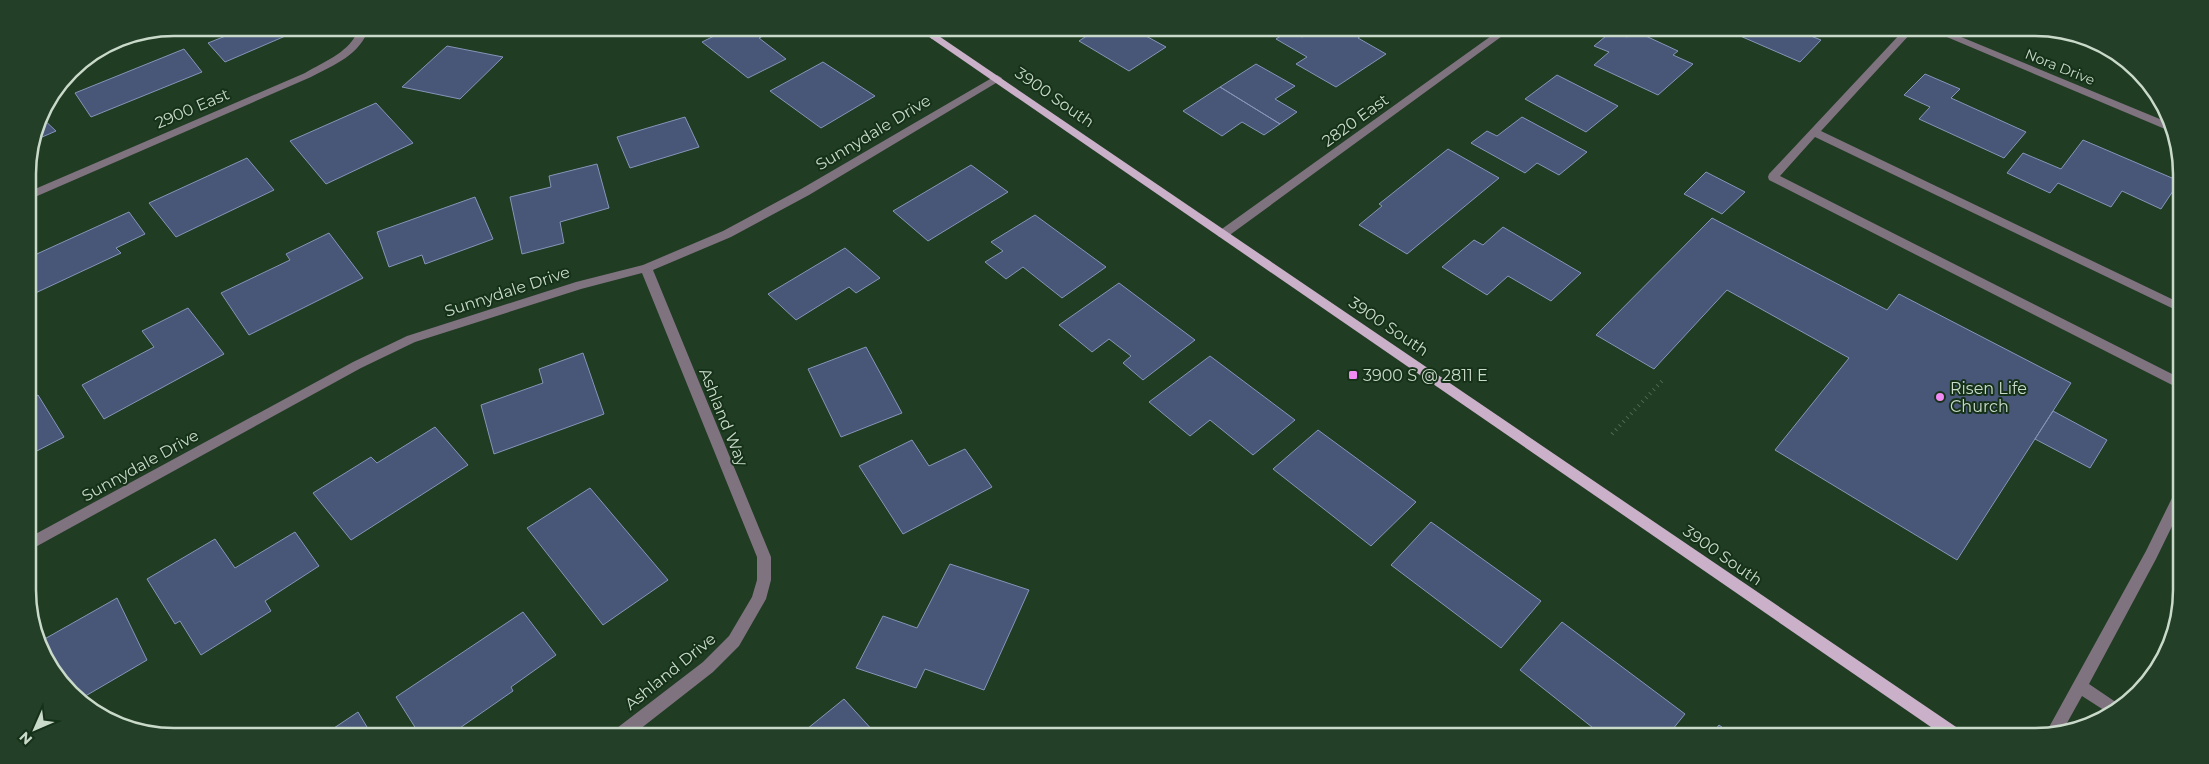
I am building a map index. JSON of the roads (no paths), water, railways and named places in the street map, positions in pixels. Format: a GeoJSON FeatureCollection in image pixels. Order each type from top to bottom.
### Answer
{"type":"FeatureCollection","features":[{"type":"Feature","properties":{"kind":"main road","name":"3900 South"},"geometry":{"type":"LineString","coordinates":[[935,37],[1944,727]]}},
{"type":"Feature","properties":{"kind":"street","name":"2820 East"},"geometry":{"type":"LineString","coordinates":[[1223,234],[1497,36]]}},
{"type":"Feature","properties":{"kind":"street"},"geometry":{"type":"LineString","coordinates":[[1903,36],[1773,177],[2173,380]]}},
{"type":"Feature","properties":{"kind":"street","name":"Nora Drive"},"geometry":{"type":"LineString","coordinates":[[1950,36],[2163,124]]}},
{"type":"Feature","properties":{"kind":"street","name":"2900 East"},"geometry":{"type":"LineString","coordinates":[[37,192],[308,75],[341,57],[359,37]]}},
{"type":"Feature","properties":{"kind":"street","name":"Sunnydale Drive"},"geometry":{"type":"LineString","coordinates":[[36,541],[357,365],[411,339],[580,285],[646,268],[727,234],[805,192],[997,78]]}},
{"type":"Feature","properties":{"kind":"street"},"geometry":{"type":"LineString","coordinates":[[1814,132],[2173,305]]}},
{"type":"Feature","properties":{"kind":"street","name":"Ashland Way"},"geometry":{"type":"LineString","coordinates":[[646,268],[764,557],[764,580]]}},
{"type":"Feature","properties":{"kind":"street"},"geometry":{"type":"LineString","coordinates":[[2057,726],[2173,510]]}},
{"type":"Feature","properties":{"kind":"street","name":"Ashland Drive"},"geometry":{"type":"LineString","coordinates":[[629,728],[708,667],[734,641],[759,599],[764,580]]}},
{"type":"Feature","properties":{"kind":"street"},"geometry":{"type":"LineString","coordinates":[[2079,686],[2110,705]]}},
{"type":"Feature","properties":{"kind":"place","name":"3900 S @ 2811 E"},"geometry":{"type":"Point","coordinates":[1353,375]}},
{"type":"Feature","properties":{"kind":"place","name":"Risen Life Church"},"geometry":{"type":"Point","coordinates":[1940,397]}}]}
